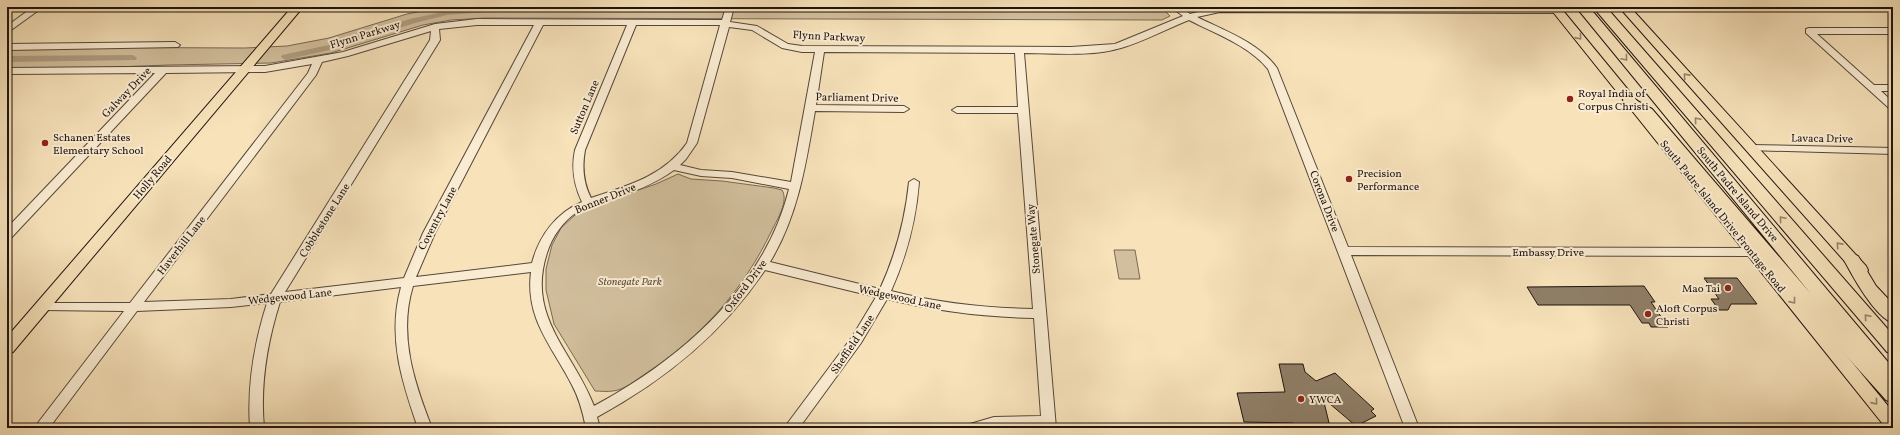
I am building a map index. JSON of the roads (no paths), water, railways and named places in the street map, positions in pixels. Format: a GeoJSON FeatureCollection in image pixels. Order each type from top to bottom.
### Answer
{"type":"FeatureCollection","features":[{"type":"Feature","properties":{"kind":"highway","name":"South Padre Island Drive"},"geometry":{"type":"LineString","coordinates":[[1582,7],[1893,381]]}},
{"type":"Feature","properties":{"kind":"highway","name":"South Padre Island Drive"},"geometry":{"type":"LineString","coordinates":[[1600,7],[1893,347]]}},
{"type":"Feature","properties":{"kind":"highway"},"geometry":{"type":"LineString","coordinates":[[1630,101],[1647,112],[1784,276],[1893,395]]}},
{"type":"Feature","properties":{"kind":"highway"},"geometry":{"type":"LineString","coordinates":[[1852,260],[1870,290],[1893,316]]}},
{"type":"Feature","properties":{"kind":"main road","name":"Holly Road"},"geometry":{"type":"LineString","coordinates":[[7,348],[298,7]]}},
{"type":"Feature","properties":{"kind":"main road"},"geometry":{"type":"LineString","coordinates":[[1624,7],[1893,305]]}},
{"type":"Feature","properties":{"kind":"main road","name":"South Padre Island Drive Frontage Road"},"geometry":{"type":"LineString","coordinates":[[1556,9],[1893,424]]}},
{"type":"Feature","properties":{"kind":"street"},"geometry":{"type":"LineString","coordinates":[[7,30],[39,7]]}},
{"type":"Feature","properties":{"kind":"street","name":"Bonner Drive"},"geometry":{"type":"LineString","coordinates":[[593,428],[591,414],[584,397],[541,319],[536,299],[537,267],[544,244],[549,232],[560,220],[573,210],[588,203],[648,182],[665,174],[687,153],[692,143],[730,7]]}},
{"type":"Feature","properties":{"kind":"street","name":"Corona Drive"},"geometry":{"type":"LineString","coordinates":[[1175,7],[1188,16],[1247,46],[1262,56],[1272,68],[1412,428]]}},
{"type":"Feature","properties":{"kind":"street","name":"Flynn Parkway"},"geometry":{"type":"LineString","coordinates":[[7,71],[244,69],[280,67],[345,54],[407,34],[435,27],[477,22],[716,22],[754,28],[791,48],[820,50],[1019,50],[1097,49],[1117,46],[1188,16],[1205,11],[1234,8],[1556,9]]}},
{"type":"Feature","properties":{"kind":"street","name":"Coventry Lane"},"geometry":{"type":"LineString","coordinates":[[425,428],[410,388],[403,361],[401,334],[402,310],[407,283],[414,262],[540,22]]}},
{"type":"Feature","properties":{"kind":"street","name":"Sutton Lane"},"geometry":{"type":"LineString","coordinates":[[588,203],[580,190],[576,176],[576,163],[633,22]]}},
{"type":"Feature","properties":{"kind":"street","name":"Cobblestone Lane"},"geometry":{"type":"LineString","coordinates":[[257,428],[256,388],[258,365],[275,298],[435,40],[435,27]]}},
{"type":"Feature","properties":{"kind":"street"},"geometry":{"type":"LineString","coordinates":[[1893,31],[1809,31],[1893,107]]}},
{"type":"Feature","properties":{"kind":"street"},"geometry":{"type":"LineString","coordinates":[[7,47],[175,45]]}},
{"type":"Feature","properties":{"kind":"street","name":"Oxford Drive"},"geometry":{"type":"LineString","coordinates":[[591,414],[642,386],[691,347],[714,326],[763,265],[786,218],[795,186],[820,50]]}},
{"type":"Feature","properties":{"kind":"street","name":"Stonegate Way"},"geometry":{"type":"LineString","coordinates":[[1019,50],[1049,424]]}},
{"type":"Feature","properties":{"kind":"street","name":"Haverhill Lane"},"geometry":{"type":"LineString","coordinates":[[40,428],[314,73],[318,60]]}},
{"type":"Feature","properties":{"kind":"street","name":"Galway Drive"},"geometry":{"type":"LineString","coordinates":[[7,234],[163,70]]}},
{"type":"Feature","properties":{"kind":"street"},"geometry":{"type":"LineString","coordinates":[[1873,88],[1893,88]]}},
{"type":"Feature","properties":{"kind":"street","name":"Parliament Drive"},"geometry":{"type":"LineString","coordinates":[[809,108],[904,109]]}},
{"type":"Feature","properties":{"kind":"street"},"geometry":{"type":"LineString","coordinates":[[957,110],[1023,110]]}},
{"type":"Feature","properties":{"kind":"street","name":"Lavaca Drive"},"geometry":{"type":"LineString","coordinates":[[1751,148],[1893,151]]}},
{"type":"Feature","properties":{"kind":"street"},"geometry":{"type":"LineString","coordinates":[[674,167],[701,173],[732,175],[795,186]]}},
{"type":"Feature","properties":{"kind":"street","name":"Sheffield Lane"},"geometry":{"type":"LineString","coordinates":[[791,428],[854,345],[884,294],[904,241],[910,214],[914,182]]}},
{"type":"Feature","properties":{"kind":"street","name":"Embassy Drive"},"geometry":{"type":"LineString","coordinates":[[1344,251],[1753,252]]}},
{"type":"Feature","properties":{"kind":"street","name":"Wedgewood Lane"},"geometry":{"type":"LineString","coordinates":[[763,265],[926,304],[995,313],[1040,314]]}},
{"type":"Feature","properties":{"kind":"street","name":"Wedgewood Lane"},"geometry":{"type":"LineString","coordinates":[[42,306],[133,307],[197,305],[275,298],[537,267]]}},
{"type":"Feature","properties":{"kind":"street"},"geometry":{"type":"LineString","coordinates":[[975,428],[994,422],[1049,424]]}},
{"type":"Feature","properties":{"kind":"waterway"},"geometry":{"type":"LineString","coordinates":[[738,10],[1148,9],[1148,7]]}},
{"type":"Feature","properties":{"kind":"waterway"},"geometry":{"type":"LineString","coordinates":[[285,57],[331,47],[413,21],[447,13],[500,9],[721,10]]}},
{"type":"Feature","properties":{"kind":"waterway"},"geometry":{"type":"LineString","coordinates":[[7,59],[133,58]]}},
{"type":"Feature","properties":{"kind":"place","name":"Royal India of Corpus Christi"},"geometry":{"type":"Point","coordinates":[1570,99]}},
{"type":"Feature","properties":{"kind":"place","name":"Schanen Estates Elementary School"},"geometry":{"type":"Point","coordinates":[45,143]}},
{"type":"Feature","properties":{"kind":"place","name":"Precision Performance"},"geometry":{"type":"Point","coordinates":[1349,179]}},
{"type":"Feature","properties":{"kind":"place","name":"Mao Tai"},"geometry":{"type":"Point","coordinates":[1728,288]}},
{"type":"Feature","properties":{"kind":"place","name":"Aloft Corpus Christi"},"geometry":{"type":"Point","coordinates":[1648,314]}},
{"type":"Feature","properties":{"kind":"place","name":"YWCA"},"geometry":{"type":"Point","coordinates":[1301,399]}},
{"type":"Feature","properties":{"kind":"park label","name":"Stonegate Park"},"geometry":{"type":"Point","coordinates":[630,281]}}]}
